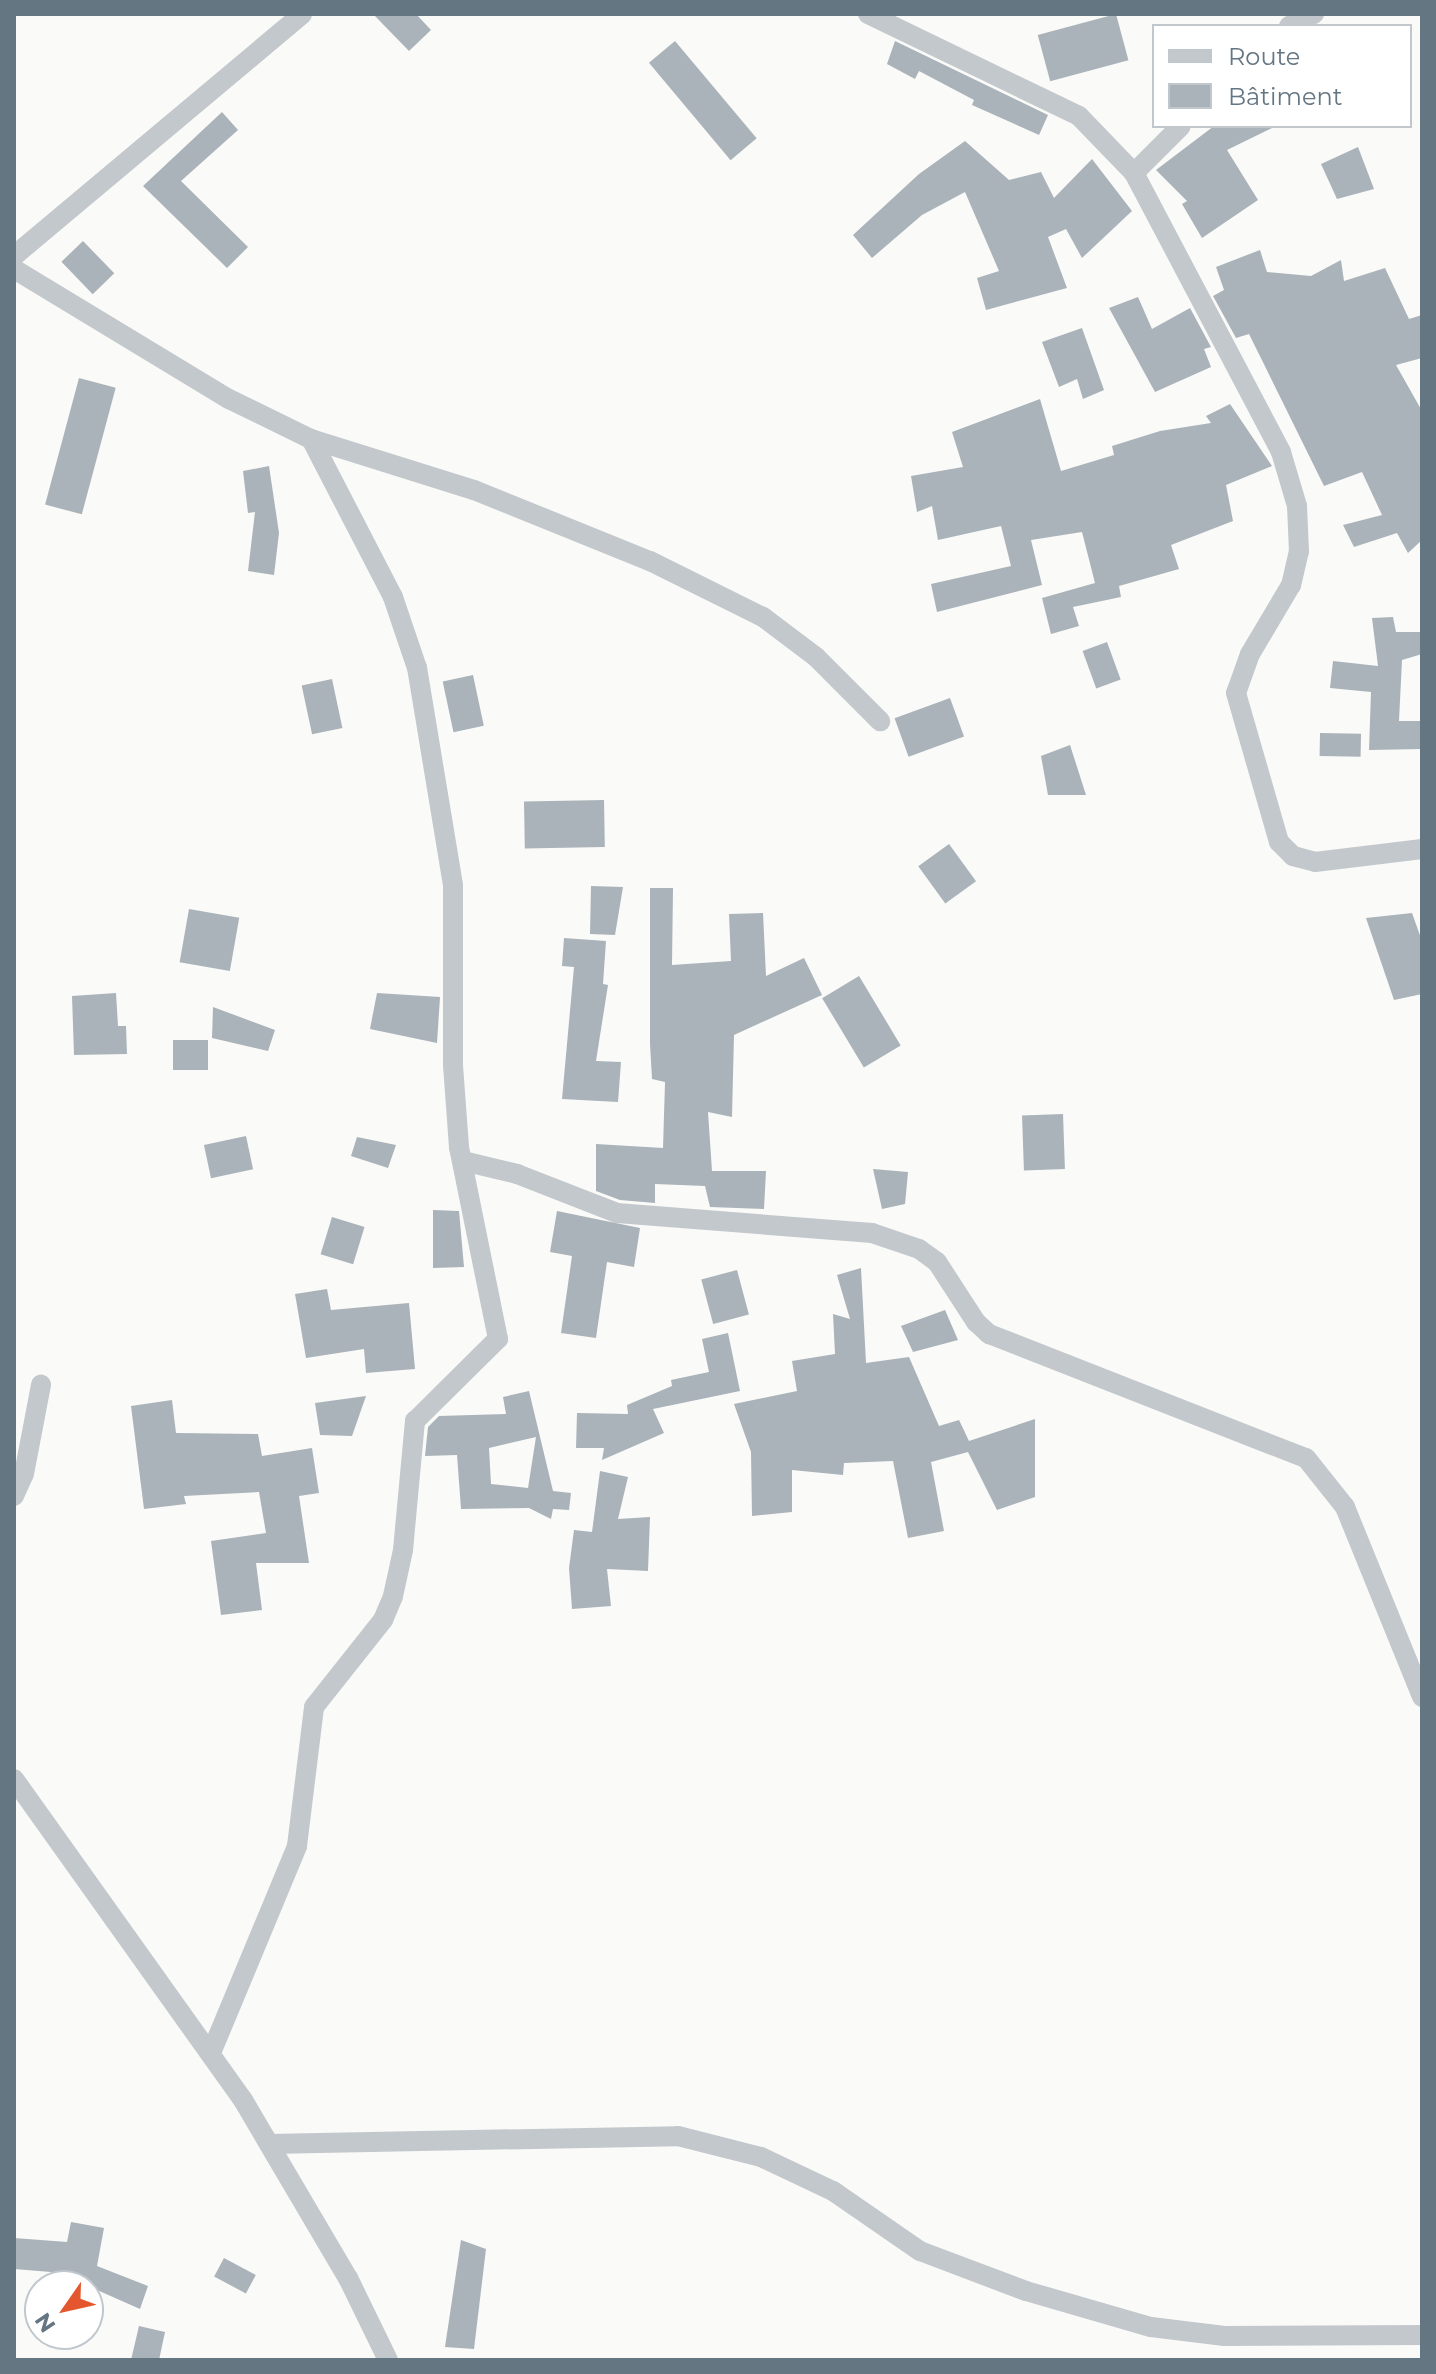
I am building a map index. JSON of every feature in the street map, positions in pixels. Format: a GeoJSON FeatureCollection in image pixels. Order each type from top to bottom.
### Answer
{"type":"FeatureCollection","features":[{"type":"Feature","properties":{"kind":"street"},"geometry":{"type":"LineString","coordinates":[[14,256],[302,14]]}},
{"type":"Feature","properties":{"kind":"street"},"geometry":{"type":"LineString","coordinates":[[868,14],[1079,116],[1134,173],[1281,452],[1297,506],[1299,551],[1291,585],[1250,654],[1236,693],[1279,842],[1293,856],[1315,862],[1422,849]]}},
{"type":"Feature","properties":{"kind":"street"},"geometry":{"type":"LineString","coordinates":[[1293,24],[1314,14]]}},
{"type":"Feature","properties":{"kind":"street"},"geometry":{"type":"LineString","coordinates":[[1134,173],[1179,128]]}},
{"type":"Feature","properties":{"kind":"street"},"geometry":{"type":"LineString","coordinates":[[14,269],[229,399],[311,439],[474,490],[678,575],[788,632],[880,721]]}},
{"type":"Feature","properties":{"kind":"street"},"geometry":{"type":"LineString","coordinates":[[211,2053],[297,1846],[314,1707],[383,1620],[393,1596],[403,1550],[415,1421],[498,1339],[463,1161],[453,1065],[453,885],[417,668],[393,597],[311,439]]}},
{"type":"Feature","properties":{"kind":"street"},"geometry":{"type":"LineString","coordinates":[[463,1161],[517,1174],[617,1213],[872,1233],[919,1249],[937,1262],[976,1322],[989,1334],[1306,1458],[1345,1507],[1422,1697]]}},
{"type":"Feature","properties":{"kind":"street"},"geometry":{"type":"LineString","coordinates":[[14,1496],[24,1474],[41,1385]]}},
{"type":"Feature","properties":{"kind":"street"},"geometry":{"type":"LineString","coordinates":[[14,1779],[211,2053],[269,2144],[388,2360]]}},
{"type":"Feature","properties":{"kind":"street"},"geometry":{"type":"LineString","coordinates":[[269,2144],[616,2133],[678,2136],[776,2163],[833,2191],[920,2251],[1026,2291],[1151,2327],[1224,2336],[1422,2335]]}},
{"type":"Feature","properties":{"kind":"building"},"geometry":{"type":"Polygon","coordinates":[[[373,14],[416,14],[431,30],[409,51],[373,14]]]}},
{"type":"Feature","properties":{"kind":"building"},"geometry":{"type":"Polygon","coordinates":[[[1116,14],[1128,60],[1050,81],[1038,35],[1116,14]]]}},
{"type":"Feature","properties":{"kind":"building"},"geometry":{"type":"Polygon","coordinates":[[[675,41],[757,138],[731,160],[649,63],[675,41]]]}},
{"type":"Feature","properties":{"kind":"building"},"geometry":{"type":"Polygon","coordinates":[[[895,41],[1048,115],[1039,135],[972,105],[974,100],[919,71],[915,79],[887,64],[895,41]]]}},
{"type":"Feature","properties":{"kind":"building"},"geometry":{"type":"Polygon","coordinates":[[[222,112],[238,130],[181,181],[248,247],[227,268],[143,186],[222,112]]]}},
{"type":"Feature","properties":{"kind":"building"},"geometry":{"type":"Polygon","coordinates":[[[1211,128],[1272,128],[1227,150],[1258,200],[1202,238],[1182,204],[1187,201],[1156,170],[1211,128]]]}},
{"type":"Feature","properties":{"kind":"building"},"geometry":{"type":"Polygon","coordinates":[[[965,141],[1009,180],[1041,172],[1054,198],[1092,159],[1132,211],[1082,258],[1066,229],[1048,237],[1067,288],[986,310],[977,278],[999,271],[965,192],[922,215],[872,258],[853,235],[919,174],[965,141]]]}},
{"type":"Feature","properties":{"kind":"building"},"geometry":{"type":"Polygon","coordinates":[[[1358,147],[1374,189],[1337,199],[1321,164],[1358,147]]]}},
{"type":"Feature","properties":{"kind":"building"},"geometry":{"type":"Polygon","coordinates":[[[83,241],[114,273],[93,294],[61,262],[83,241]]]}},
{"type":"Feature","properties":{"kind":"building"},"geometry":{"type":"Polygon","coordinates":[[[1260,250],[1267,272],[1311,276],[1341,260],[1344,281],[1385,268],[1409,319],[1422,315],[1422,358],[1396,365],[1422,411],[1422,540],[1408,553],[1397,533],[1354,547],[1343,525],[1382,515],[1362,472],[1324,486],[1249,334],[1236,338],[1213,296],[1224,290],[1216,267],[1260,250]]]}},
{"type":"Feature","properties":{"kind":"building"},"geometry":{"type":"Polygon","coordinates":[[[1138,297],[1152,329],[1190,308],[1211,347],[1204,349],[1211,367],[1155,392],[1109,308],[1138,297]]]}},
{"type":"Feature","properties":{"kind":"building"},"geometry":{"type":"Polygon","coordinates":[[[1082,328],[1104,390],[1083,399],[1077,379],[1059,387],[1042,342],[1082,328]]]}},
{"type":"Feature","properties":{"kind":"building"},"geometry":{"type":"Polygon","coordinates":[[[79,378],[116,388],[82,514],[45,505],[79,378]]]}},
{"type":"Feature","properties":{"kind":"building"},"geometry":{"type":"Polygon","coordinates":[[[1040,399],[1061,471],[1114,455],[1112,446],[1160,431],[1211,423],[1206,416],[1230,404],[1272,466],[1226,485],[1233,521],[1171,545],[1179,569],[1119,586],[1121,597],[1073,607],[1079,626],[1051,634],[1042,598],[1095,583],[1082,532],[1031,540],[1042,585],[937,612],[931,584],[1011,566],[1001,526],[938,540],[932,506],[917,512],[911,476],[963,467],[952,432],[1040,399]]]}},
{"type":"Feature","properties":{"kind":"building"},"geometry":{"type":"Polygon","coordinates":[[[269,466],[279,533],[274,575],[248,571],[255,512],[248,513],[243,471],[269,466]]]}},
{"type":"Feature","properties":{"kind":"building"},"geometry":{"type":"Polygon","coordinates":[[[1393,617],[1396,632],[1422,632],[1422,654],[1402,660],[1399,721],[1422,721],[1422,749],[1369,750],[1371,692],[1330,688],[1333,661],[1378,666],[1372,618],[1393,617]]]}},
{"type":"Feature","properties":{"kind":"building"},"geometry":{"type":"Polygon","coordinates":[[[1107,642],[1121,680],[1096,688],[1083,651],[1107,642]]]}},
{"type":"Feature","properties":{"kind":"building"},"geometry":{"type":"Polygon","coordinates":[[[473,675],[484,726],[453,732],[443,681],[473,675]]]}},
{"type":"Feature","properties":{"kind":"building"},"geometry":{"type":"Polygon","coordinates":[[[332,679],[342,728],[312,734],[302,685],[332,679]]]}},
{"type":"Feature","properties":{"kind":"building"},"geometry":{"type":"Polygon","coordinates":[[[950,698],[964,737],[909,757],[895,718],[950,698]]]}},
{"type":"Feature","properties":{"kind":"building"},"geometry":{"type":"Polygon","coordinates":[[[1320,733],[1361,734],[1361,757],[1320,756],[1320,733]]]}},
{"type":"Feature","properties":{"kind":"building"},"geometry":{"type":"Polygon","coordinates":[[[1070,745],[1086,795],[1048,795],[1041,756],[1070,745]]]}},
{"type":"Feature","properties":{"kind":"building"},"geometry":{"type":"Polygon","coordinates":[[[604,800],[605,847],[525,848],[524,801],[604,800]]]}},
{"type":"Feature","properties":{"kind":"building"},"geometry":{"type":"Polygon","coordinates":[[[949,844],[976,881],[945,904],[918,866],[949,844]]]}},
{"type":"Feature","properties":{"kind":"building"},"geometry":{"type":"Polygon","coordinates":[[[591,886],[623,887],[615,935],[590,934],[591,886]]]}},
{"type":"Feature","properties":{"kind":"building"},"geometry":{"type":"Polygon","coordinates":[[[650,888],[673,888],[672,965],[731,961],[729,914],[763,913],[766,976],[804,958],[822,995],[734,1035],[732,1117],[708,1112],[712,1171],[766,1171],[764,1209],[710,1207],[705,1186],[655,1184],[655,1203],[620,1200],[596,1191],[596,1144],[663,1148],[665,1082],[652,1079],[650,1044],[650,888]]]}},
{"type":"Feature","properties":{"kind":"building"},"geometry":{"type":"Polygon","coordinates":[[[189,909],[239,918],[230,971],[180,962],[189,909]]]}},
{"type":"Feature","properties":{"kind":"building"},"geometry":{"type":"Polygon","coordinates":[[[1412,913],[1422,941],[1422,994],[1394,1000],[1366,918],[1412,913]]]}},
{"type":"Feature","properties":{"kind":"building"},"geometry":{"type":"Polygon","coordinates":[[[564,938],[606,941],[603,984],[608,985],[596,1061],[621,1062],[618,1102],[562,1099],[574,967],[562,966],[564,938]]]}},
{"type":"Feature","properties":{"kind":"building"},"geometry":{"type":"Polygon","coordinates":[[[859,976],[901,1045],[864,1068],[822,998],[859,976]]]}},
{"type":"Feature","properties":{"kind":"building"},"geometry":{"type":"Polygon","coordinates":[[[116,993],[118,1026],[126,1026],[127,1054],[74,1055],[72,996],[116,993]]]}},
{"type":"Feature","properties":{"kind":"building"},"geometry":{"type":"Polygon","coordinates":[[[377,993],[440,997],[437,1043],[370,1029],[377,993]]]}},
{"type":"Feature","properties":{"kind":"building"},"geometry":{"type":"Polygon","coordinates":[[[213,1007],[275,1030],[268,1051],[212,1038],[213,1007]]]}},
{"type":"Feature","properties":{"kind":"building"},"geometry":{"type":"Polygon","coordinates":[[[173,1040],[208,1040],[208,1070],[173,1070],[173,1040]]]}},
{"type":"Feature","properties":{"kind":"building"},"geometry":{"type":"Polygon","coordinates":[[[1063,1114],[1065,1169],[1024,1170],[1022,1115],[1063,1114]]]}},
{"type":"Feature","properties":{"kind":"building"},"geometry":{"type":"Polygon","coordinates":[[[246,1136],[253,1169],[211,1178],[204,1145],[246,1136]]]}},
{"type":"Feature","properties":{"kind":"building"},"geometry":{"type":"Polygon","coordinates":[[[357,1137],[396,1145],[388,1168],[351,1156],[357,1137]]]}},
{"type":"Feature","properties":{"kind":"building"},"geometry":{"type":"Polygon","coordinates":[[[873,1169],[908,1172],[905,1204],[882,1209],[873,1169]]]}},
{"type":"Feature","properties":{"kind":"building"},"geometry":{"type":"Polygon","coordinates":[[[433,1210],[459,1211],[464,1267],[433,1268],[433,1210]]]}},
{"type":"Feature","properties":{"kind":"building"},"geometry":{"type":"Polygon","coordinates":[[[557,1211],[640,1228],[634,1267],[607,1262],[596,1338],[561,1333],[572,1256],[550,1252],[557,1211]]]}},
{"type":"Feature","properties":{"kind":"building"},"geometry":{"type":"Polygon","coordinates":[[[332,1217],[365,1227],[353,1264],[321,1254],[332,1217]]]}},
{"type":"Feature","properties":{"kind":"building"},"geometry":{"type":"Polygon","coordinates":[[[861,1268],[866,1363],[909,1357],[939,1426],[959,1420],[969,1441],[1035,1419],[1035,1497],[997,1510],[968,1452],[931,1462],[944,1531],[908,1538],[893,1461],[844,1463],[843,1475],[792,1470],[792,1512],[752,1516],[751,1452],[734,1404],[797,1391],[792,1361],[835,1354],[833,1314],[850,1319],[837,1275],[861,1268]]]}},
{"type":"Feature","properties":{"kind":"building"},"geometry":{"type":"Polygon","coordinates":[[[737,1270],[749,1314],[713,1324],[701,1280],[737,1270]]]}},
{"type":"Feature","properties":{"kind":"building"},"geometry":{"type":"Polygon","coordinates":[[[327,1289],[331,1310],[409,1303],[415,1369],[366,1373],[364,1349],[306,1358],[295,1294],[327,1289]]]}},
{"type":"Feature","properties":{"kind":"building"},"geometry":{"type":"Polygon","coordinates":[[[945,1310],[958,1340],[913,1352],[901,1326],[945,1310]]]}},
{"type":"Feature","properties":{"kind":"building"},"geometry":{"type":"Polygon","coordinates":[[[728,1333],[740,1391],[653,1409],[664,1433],[602,1460],[604,1448],[576,1448],[577,1413],[628,1414],[627,1405],[672,1386],[671,1380],[709,1372],[702,1339],[728,1333]]]}},
{"type":"Feature","properties":{"kind":"building"},"geometry":{"type":"Polygon","coordinates":[[[529,1391],[553,1491],[571,1493],[569,1510],[553,1509],[551,1519],[529,1508],[461,1509],[457,1455],[425,1456],[428,1427],[439,1416],[506,1414],[503,1397],[529,1391]],[[536,1437],[489,1448],[491,1484],[528,1488],[536,1437]]]}},
{"type":"Feature","properties":{"kind":"building"},"geometry":{"type":"Polygon","coordinates":[[[366,1396],[352,1436],[320,1435],[315,1403],[366,1396]]]}},
{"type":"Feature","properties":{"kind":"building"},"geometry":{"type":"Polygon","coordinates":[[[172,1400],[176,1433],[258,1434],[262,1456],[312,1448],[319,1493],[299,1496],[309,1563],[256,1563],[262,1610],[221,1615],[211,1541],[266,1533],[259,1492],[184,1496],[186,1504],[144,1509],[131,1406],[172,1400]]]}},
{"type":"Feature","properties":{"kind":"building"},"geometry":{"type":"Polygon","coordinates":[[[600,1471],[628,1477],[618,1519],[650,1517],[648,1571],[607,1569],[611,1606],[572,1609],[569,1568],[574,1530],[592,1532],[600,1471]]]}},
{"type":"Feature","properties":{"kind":"building"},"geometry":{"type":"Polygon","coordinates":[[[71,2222],[104,2228],[97,2266],[148,2286],[140,2309],[104,2293],[104,2270],[14,2269],[14,2238],[67,2242],[71,2222]]]}},
{"type":"Feature","properties":{"kind":"building"},"geometry":{"type":"Polygon","coordinates":[[[461,2240],[486,2249],[474,2349],[445,2347],[461,2240]]]}},
{"type":"Feature","properties":{"kind":"building"},"geometry":{"type":"Polygon","coordinates":[[[224,2258],[256,2275],[246,2293],[214,2277],[224,2258]]]}},
{"type":"Feature","properties":{"kind":"building"},"geometry":{"type":"Polygon","coordinates":[[[139,2326],[165,2332],[159,2360],[131,2360],[139,2326]]]}}]}
